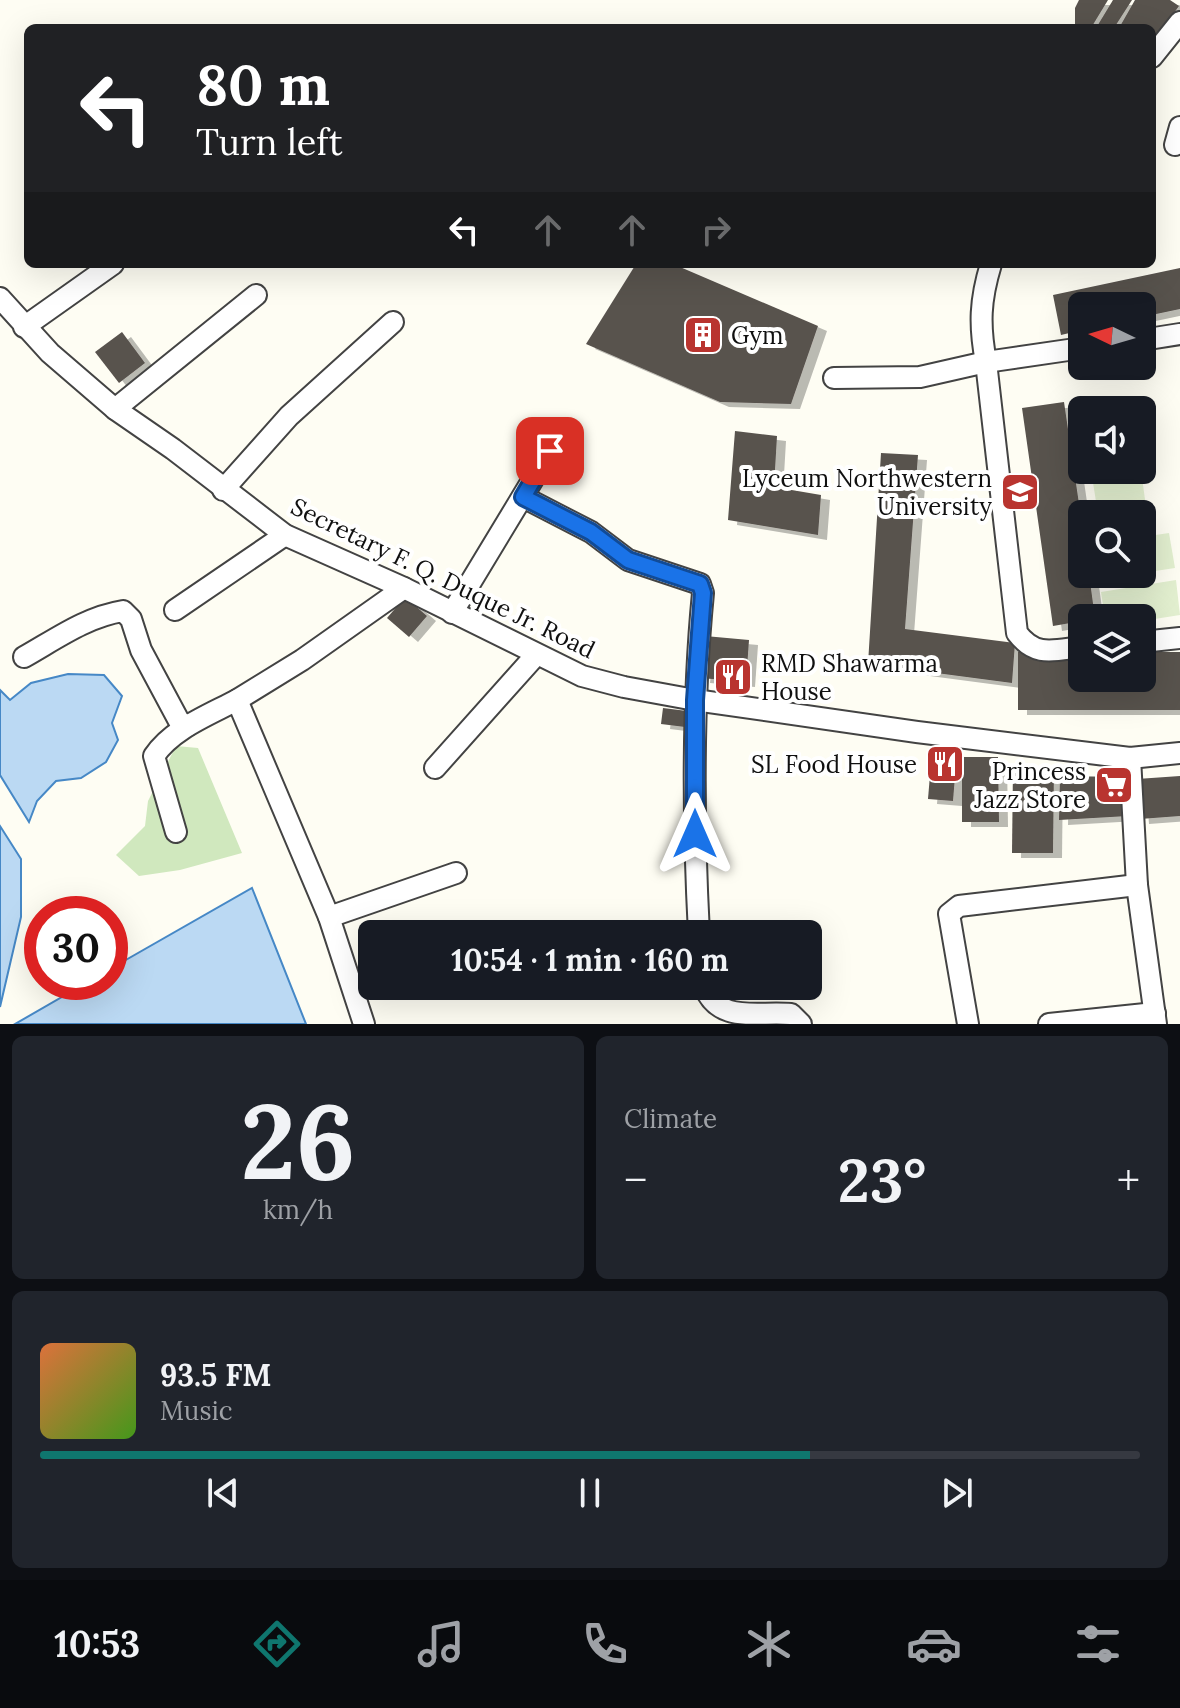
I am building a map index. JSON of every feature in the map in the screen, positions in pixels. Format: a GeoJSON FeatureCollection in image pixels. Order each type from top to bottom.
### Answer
{"type":"FeatureCollection","features":[{"type":"Feature","properties":{"kind":"street"},"geometry":{"type":"LineString","coordinates":[[1156,52],[1180,22]]}},
{"type":"Feature","properties":{"kind":"street"},"geometry":{"type":"LineString","coordinates":[[9,313],[105,268]]}},
{"type":"Feature","properties":{"kind":"street"},"geometry":{"type":"LineString","coordinates":[[990,268],[982,294],[980,332],[1017,633],[1026,645],[1039,651],[1068,648]]}},
{"type":"Feature","properties":{"kind":"street"},"geometry":{"type":"LineString","coordinates":[[115,409],[256,295]]}},
{"type":"Feature","properties":{"kind":"street","name":"Secretary F. Q. Duque Jr. Road"},"geometry":{"type":"LineString","coordinates":[[9,313],[115,409],[173,449],[285,535],[404,588],[582,676],[695,700],[917,732],[1130,758],[1180,753]]}},
{"type":"Feature","properties":{"kind":"street"},"geometry":{"type":"LineString","coordinates":[[223,490],[289,416],[393,322]]}},
{"type":"Feature","properties":{"kind":"street"},"geometry":{"type":"LineString","coordinates":[[1156,338],[1180,334]]}},
{"type":"Feature","properties":{"kind":"street"},"geometry":{"type":"LineString","coordinates":[[834,378],[920,377],[986,362],[1068,350]]}},
{"type":"Feature","properties":{"kind":"street"},"geometry":{"type":"LineString","coordinates":[[452,613],[550,451]]}},
{"type":"Feature","properties":{"kind":"street"},"geometry":{"type":"LineString","coordinates":[[523,497],[591,532],[628,560],[700,584],[703,593],[695,700],[698,920]]}},
{"type":"Feature","properties":{"kind":"street"},"geometry":{"type":"LineString","coordinates":[[175,610],[285,535]]}},
{"type":"Feature","properties":{"kind":"street"},"geometry":{"type":"LineString","coordinates":[[176,832],[154,756],[187,726],[302,660],[404,588]]}},
{"type":"Feature","properties":{"kind":"street"},"geometry":{"type":"LineString","coordinates":[[24,657],[79,625],[107,613],[123,611],[131,619],[141,650],[179,721],[187,726]]}},
{"type":"Feature","properties":{"kind":"street"},"geometry":{"type":"LineString","coordinates":[[1156,641],[1180,638]]}},
{"type":"Feature","properties":{"kind":"street"},"geometry":{"type":"LineString","coordinates":[[435,768],[536,655]]}},
{"type":"Feature","properties":{"kind":"street"},"geometry":{"type":"LineString","coordinates":[[237,700],[329,917],[364,1024]]}},
{"type":"Feature","properties":{"kind":"street"},"geometry":{"type":"LineString","coordinates":[[1049,1024],[1156,1018],[1137,885],[1130,758]]}},
{"type":"Feature","properties":{"kind":"street"},"geometry":{"type":"LineString","coordinates":[[329,917],[456,873]]}},
{"type":"Feature","properties":{"kind":"street"},"geometry":{"type":"LineString","coordinates":[[968,1024],[949,914],[959,906],[1137,885]]}},
{"type":"Feature","properties":{"kind":"street"},"geometry":{"type":"LineString","coordinates":[[710,1000],[718,1009],[731,1014],[791,1014],[801,1024]]}},
{"type":"Feature","properties":{"kind":"green space"},"geometry":{"type":"Polygon","coordinates":[[[1093,484],[1143,484],[1145,500],[1096,500],[1093,484]]]}},
{"type":"Feature","properties":{"kind":"green space"},"geometry":{"type":"Polygon","coordinates":[[[1169,533],[1175,568],[1156,571],[1156,535],[1169,533]]]}},
{"type":"Feature","properties":{"kind":"green space"},"geometry":{"type":"Polygon","coordinates":[[[1176,580],[1180,615],[1156,619],[1156,604],[1103,604],[1101,592],[1156,588],[1156,583],[1176,580]]]}},
{"type":"Feature","properties":{"kind":"green space"},"geometry":{"type":"Polygon","coordinates":[[[176,746],[198,748],[242,853],[180,870],[139,876],[116,855],[145,826],[148,801],[176,746]]]}},
{"type":"Feature","properties":{"kind":"water"},"geometry":{"type":"Polygon","coordinates":[[[68,674],[104,675],[122,696],[112,723],[118,740],[106,762],[81,778],[56,781],[37,801],[29,822],[0,775],[0,690],[10,700],[31,683],[68,674]]]}},
{"type":"Feature","properties":{"kind":"water"},"geometry":{"type":"Polygon","coordinates":[[[0,826],[21,859],[21,917],[0,1007],[0,826]]]}},
{"type":"Feature","properties":{"kind":"water"},"geometry":{"type":"Polygon","coordinates":[[[252,888],[306,1024],[15,1024],[57,1000],[128,1000],[128,959],[252,888]]]}},
{"type":"Feature","properties":{"kind":"building"},"geometry":{"type":"Polygon","coordinates":[[[1079,0],[1108,0],[1093,24],[1075,24],[1075,8],[1079,0]]]}},
{"type":"Feature","properties":{"kind":"building"},"geometry":{"type":"Polygon","coordinates":[[[1113,0],[1132,0],[1117,24],[1098,24],[1113,0]]]}},
{"type":"Feature","properties":{"kind":"building"},"geometry":{"type":"Polygon","coordinates":[[[1135,0],[1170,0],[1179,6],[1156,38],[1156,24],[1121,24],[1135,0]]]}},
{"type":"Feature","properties":{"kind":"building","name":"Gym"},"geometry":{"type":"Polygon","coordinates":[[[634,268],[682,268],[818,326],[791,404],[720,402],[586,344],[634,268]]]}},
{"type":"Feature","properties":{"kind":"building"},"geometry":{"type":"Polygon","coordinates":[[[1180,268],[1180,309],[1156,314],[1156,292],[1068,292],[1068,333],[1061,335],[1053,295],[1180,268]]]}},
{"type":"Feature","properties":{"kind":"building"},"geometry":{"type":"Polygon","coordinates":[[[122,332],[145,363],[119,383],[95,352],[122,332]]]}},
{"type":"Feature","properties":{"kind":"building"},"geometry":{"type":"Polygon","coordinates":[[[1064,402],[1068,429],[1068,484],[1076,484],[1078,500],[1068,500],[1068,588],[1091,588],[1093,604],[1068,604],[1068,623],[1053,626],[1022,408],[1064,402]]]}},
{"type":"Feature","properties":{"kind":"building"},"geometry":{"type":"Polygon","coordinates":[[[735,431],[777,436],[774,487],[821,495],[818,535],[728,520],[735,431]]]}},
{"type":"Feature","properties":{"kind":"building"},"geometry":{"type":"Polygon","coordinates":[[[881,453],[918,455],[905,629],[1015,643],[1012,683],[868,664],[881,453]]]}},
{"type":"Feature","properties":{"kind":"building"},"geometry":{"type":"Polygon","coordinates":[[[405,597],[427,616],[409,637],[387,618],[405,597]]]}},
{"type":"Feature","properties":{"kind":"building"},"geometry":{"type":"Polygon","coordinates":[[[705,636],[749,640],[746,682],[701,678],[705,636]]]}},
{"type":"Feature","properties":{"kind":"building"},"geometry":{"type":"Polygon","coordinates":[[[1018,652],[1068,652],[1068,692],[1156,692],[1156,652],[1180,652],[1180,710],[1018,710],[1018,652]]]}},
{"type":"Feature","properties":{"kind":"building"},"geometry":{"type":"Polygon","coordinates":[[[663,708],[687,711],[685,727],[661,724],[663,708]]]}},
{"type":"Feature","properties":{"kind":"building"},"geometry":{"type":"Polygon","coordinates":[[[932,751],[957,752],[953,801],[928,799],[932,751]]]}},
{"type":"Feature","properties":{"kind":"building"},"geometry":{"type":"Polygon","coordinates":[[[962,757],[998,757],[999,822],[962,822],[962,757]]]}},
{"type":"Feature","properties":{"kind":"building"},"geometry":{"type":"Polygon","coordinates":[[[1013,766],[1054,766],[1053,853],[1012,853],[1013,766]]]}},
{"type":"Feature","properties":{"kind":"building"},"geometry":{"type":"Polygon","coordinates":[[[1060,776],[1124,777],[1128,816],[1059,820],[1060,776]]]}},
{"type":"Feature","properties":{"kind":"building"},"geometry":{"type":"Polygon","coordinates":[[[1180,776],[1180,816],[1140,819],[1137,779],[1180,776]]]}},
{"type":"Feature","properties":{"kind":"place","name":"Gym"},"geometry":{"type":"Point","coordinates":[703,335]}},
{"type":"Feature","properties":{"kind":"place","name":"Lyceum Northwestern University"},"geometry":{"type":"Point","coordinates":[1020,492]}},
{"type":"Feature","properties":{"kind":"place","name":"RMD Shawarma House"},"geometry":{"type":"Point","coordinates":[733,677]}},
{"type":"Feature","properties":{"kind":"place","name":"SL Food House"},"geometry":{"type":"Point","coordinates":[945,764]}},
{"type":"Feature","properties":{"kind":"place","name":"Princess Jazz Store"},"geometry":{"type":"Point","coordinates":[1114,785]}},
{"type":"Feature","properties":{"kind":"route"},"geometry":{"type":"LineString","coordinates":[[550,451],[523,497],[591,532],[628,560],[700,584],[703,593],[695,700],[695,834]]}}]}
